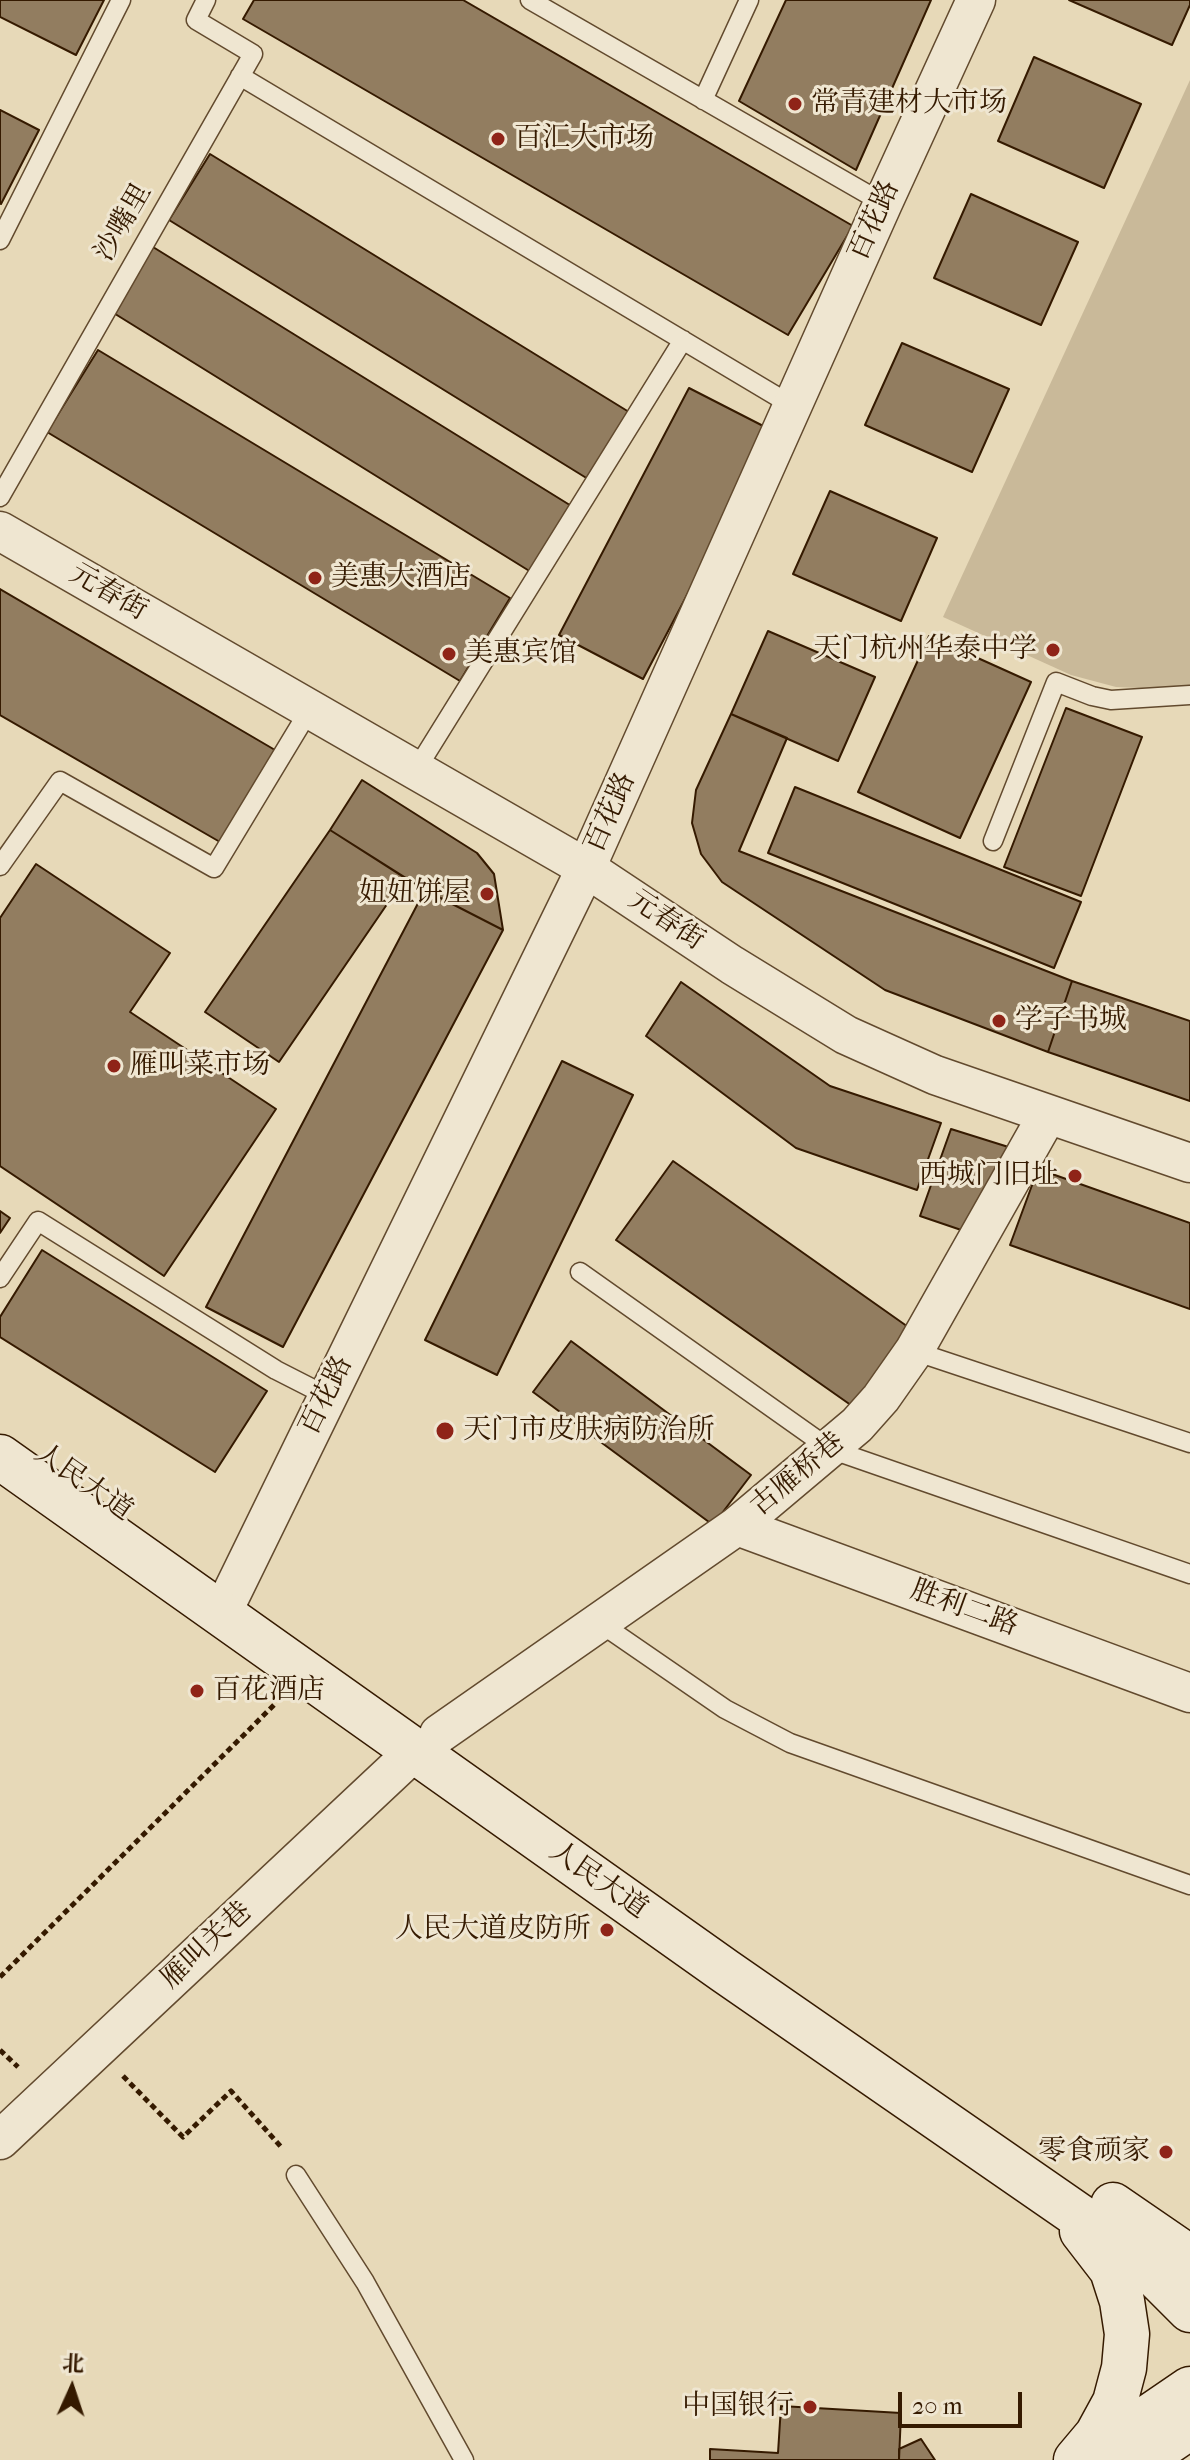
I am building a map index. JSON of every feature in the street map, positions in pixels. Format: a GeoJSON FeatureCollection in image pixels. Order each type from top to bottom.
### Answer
{"type":"FeatureCollection","features":[{"type":"Feature","properties":{"kind":"main road","name":"人民大道"},"geometry":{"type":"LineString","coordinates":[[0,1424],[227,1602],[305,1674],[427,1742],[725,1971],[1058,2200],[1143,2263],[1190,2310]]}},
{"type":"Feature","properties":{"kind":"main road","name":"人民大道"},"geometry":{"type":"LineString","coordinates":[[0,1457],[227,1602],[427,1742],[1190,2258]]}},
{"type":"Feature","properties":{"kind":"main road"},"geometry":{"type":"LineString","coordinates":[[1058,2200],[1112,2270],[1122,2301],[1127,2334],[1124,2368],[1115,2402],[1097,2435],[1076,2460]]}},
{"type":"Feature","properties":{"kind":"main road"},"geometry":{"type":"LineString","coordinates":[[1124,2213],[1190,2268]]}},
{"type":"Feature","properties":{"kind":"main road"},"geometry":{"type":"LineString","coordinates":[[1086,2460],[1190,2389]]}},
{"type":"Feature","properties":{"kind":"main road"},"geometry":{"type":"LineString","coordinates":[[1141,2460],[1190,2427]]}},
{"type":"Feature","properties":{"kind":"street","name":"百花路"},"geometry":{"type":"LineString","coordinates":[[227,1602],[586,868],[976,0]]}},
{"type":"Feature","properties":{"kind":"street","name":"元春街"},"geometry":{"type":"LineString","coordinates":[[0,531],[586,868],[732,965],[846,1035],[935,1075],[1190,1163]]}},
{"type":"Feature","properties":{"kind":"street","name":"古雁桥巷"},"geometry":{"type":"LineString","coordinates":[[427,1742],[737,1526],[830,1449],[881,1398],[914,1351],[1048,1114]]}},
{"type":"Feature","properties":{"kind":"street","name":"胜利二路"},"geometry":{"type":"LineString","coordinates":[[737,1526],[1190,1693]]}},
{"type":"Feature","properties":{"kind":"street","name":"雁叫关巷"},"geometry":{"type":"LineString","coordinates":[[0,2140],[427,1742]]}},
{"type":"Feature","properties":{"kind":"lane"},"geometry":{"type":"LineString","coordinates":[[0,240],[121,0]]}},
{"type":"Feature","properties":{"kind":"lane","name":"沙嘴里"},"geometry":{"type":"LineString","coordinates":[[0,497],[253,54],[196,20],[206,0]]}},
{"type":"Feature","properties":{"kind":"lane"},"geometry":{"type":"LineString","coordinates":[[530,0],[883,203]]}},
{"type":"Feature","properties":{"kind":"lane"},"geometry":{"type":"LineString","coordinates":[[703,100],[749,0]]}},
{"type":"Feature","properties":{"kind":"lane"},"geometry":{"type":"LineString","coordinates":[[240,76],[793,406]]}},
{"type":"Feature","properties":{"kind":"lane"},"geometry":{"type":"LineString","coordinates":[[416,770],[683,340]]}},
{"type":"Feature","properties":{"kind":"lane"},"geometry":{"type":"LineString","coordinates":[[993,841],[1056,682],[1111,700],[1190,695]]}},
{"type":"Feature","properties":{"kind":"lane"},"geometry":{"type":"LineString","coordinates":[[0,866],[60,781],[214,868],[310,709]]}},
{"type":"Feature","properties":{"kind":"lane"},"geometry":{"type":"LineString","coordinates":[[0,1278],[38,1221],[276,1370],[327,1396]]}},
{"type":"Feature","properties":{"kind":"lane"},"geometry":{"type":"LineString","coordinates":[[580,1272],[830,1449],[1190,1574]]}},
{"type":"Feature","properties":{"kind":"lane"},"geometry":{"type":"LineString","coordinates":[[914,1351],[1190,1443]]}},
{"type":"Feature","properties":{"kind":"lane"},"geometry":{"type":"LineString","coordinates":[[600,1623],[725,1709],[790,1743],[1190,1885]]}},
{"type":"Feature","properties":{"kind":"lane"},"geometry":{"type":"LineString","coordinates":[[296,2175],[365,2282],[464,2460]]}},
{"type":"Feature","properties":{"kind":"path"},"geometry":{"type":"LineString","coordinates":[[0,1977],[305,1674]]}},
{"type":"Feature","properties":{"kind":"path"},"geometry":{"type":"LineString","coordinates":[[97,2049],[183,2137],[231,2091],[289,2156],[296,2175]]}},
{"type":"Feature","properties":{"kind":"shaded area"},"geometry":{"type":"Polygon","coordinates":[[[1190,80],[1190,685],[1160,689],[1116,687],[1071,675],[943,617],[1190,80]]]}},
{"type":"Feature","properties":{"kind":"building"},"geometry":{"type":"Polygon","coordinates":[[[0,0],[104,0],[76,55],[0,17],[0,0]]]}},
{"type":"Feature","properties":{"kind":"building"},"geometry":{"type":"Polygon","coordinates":[[[254,0],[463,0],[853,226],[788,335],[243,19],[254,0]]]}},
{"type":"Feature","properties":{"kind":"building"},"geometry":{"type":"Polygon","coordinates":[[[786,0],[931,0],[856,170],[739,101],[786,0]]]}},
{"type":"Feature","properties":{"kind":"building"},"geometry":{"type":"Polygon","coordinates":[[[1069,0],[1190,0],[1190,5],[1172,45],[1069,0]]]}},
{"type":"Feature","properties":{"kind":"building"},"geometry":{"type":"Polygon","coordinates":[[[1034,57],[1141,104],[1104,188],[998,141],[1034,57]]]}},
{"type":"Feature","properties":{"kind":"building"},"geometry":{"type":"Polygon","coordinates":[[[0,110],[39,130],[1,204],[0,203],[0,110]]]}},
{"type":"Feature","properties":{"kind":"building"},"geometry":{"type":"Polygon","coordinates":[[[210,154],[629,412],[588,479],[169,220],[210,154]]]}},
{"type":"Feature","properties":{"kind":"building"},"geometry":{"type":"Polygon","coordinates":[[[971,194],[1078,242],[1041,325],[934,278],[971,194]]]}},
{"type":"Feature","properties":{"kind":"building"},"geometry":{"type":"Polygon","coordinates":[[[153,247],[573,507],[531,572],[112,312],[153,247]]]}},
{"type":"Feature","properties":{"kind":"building"},"geometry":{"type":"Polygon","coordinates":[[[902,343],[1009,389],[972,472],[865,425],[902,343]]]}},
{"type":"Feature","properties":{"kind":"building"},"geometry":{"type":"Polygon","coordinates":[[[98,350],[510,598],[460,681],[47,432],[98,350]]]}},
{"type":"Feature","properties":{"kind":"building"},"geometry":{"type":"Polygon","coordinates":[[[689,388],[773,431],[643,679],[559,635],[689,388]]]}},
{"type":"Feature","properties":{"kind":"building"},"geometry":{"type":"Polygon","coordinates":[[[830,491],[937,538],[901,621],[793,574],[830,491]]]}},
{"type":"Feature","properties":{"kind":"building"},"geometry":{"type":"Polygon","coordinates":[[[0,589],[275,750],[220,842],[0,715],[0,589]]]}},
{"type":"Feature","properties":{"kind":"building"},"geometry":{"type":"Polygon","coordinates":[[[768,631],[875,677],[838,761],[731,714],[768,631]]]}},
{"type":"Feature","properties":{"kind":"building"},"geometry":{"type":"Polygon","coordinates":[[[929,636],[1031,682],[960,838],[858,792],[929,636]]]}},
{"type":"Feature","properties":{"kind":"building"},"geometry":{"type":"Polygon","coordinates":[[[1066,708],[1142,737],[1081,896],[1004,867],[1066,708]]]}},
{"type":"Feature","properties":{"kind":"building"},"geometry":{"type":"Polygon","coordinates":[[[731,714],[787,738],[739,851],[1072,981],[1048,1052],[885,990],[722,882],[701,854],[692,823],[696,790],[731,714]]]}},
{"type":"Feature","properties":{"kind":"building"},"geometry":{"type":"Polygon","coordinates":[[[362,780],[477,853],[494,874],[503,930],[425,890],[330,830],[362,780]]]}},
{"type":"Feature","properties":{"kind":"building"},"geometry":{"type":"Polygon","coordinates":[[[795,787],[1081,902],[1054,968],[768,853],[795,787]]]}},
{"type":"Feature","properties":{"kind":"building"},"geometry":{"type":"Polygon","coordinates":[[[330,830],[405,878],[279,1062],[205,1012],[330,830]]]}},
{"type":"Feature","properties":{"kind":"building","name":"雁叫菜市场"},"geometry":{"type":"Polygon","coordinates":[[[36,864],[170,953],[130,1012],[276,1109],[164,1276],[0,1166],[0,918],[36,864]]]}},
{"type":"Feature","properties":{"kind":"building"},"geometry":{"type":"Polygon","coordinates":[[[425,890],[503,930],[283,1347],[206,1307],[425,890]]]}},
{"type":"Feature","properties":{"kind":"building"},"geometry":{"type":"Polygon","coordinates":[[[1072,981],[1190,1021],[1190,1101],[1048,1052],[1072,981]]]}},
{"type":"Feature","properties":{"kind":"building"},"geometry":{"type":"Polygon","coordinates":[[[681,982],[830,1086],[941,1123],[917,1190],[796,1148],[646,1036],[681,982]]]}},
{"type":"Feature","properties":{"kind":"building"},"geometry":{"type":"Polygon","coordinates":[[[562,1061],[633,1095],[497,1375],[425,1340],[562,1061]]]}},
{"type":"Feature","properties":{"kind":"building"},"geometry":{"type":"Polygon","coordinates":[[[951,1129],[1018,1150],[970,1233],[920,1216],[951,1129]]]}},
{"type":"Feature","properties":{"kind":"building"},"geometry":{"type":"Polygon","coordinates":[[[673,1161],[911,1329],[855,1408],[616,1240],[673,1161]]]}},
{"type":"Feature","properties":{"kind":"building"},"geometry":{"type":"Polygon","coordinates":[[[1038,1169],[1190,1223],[1190,1309],[1010,1245],[1038,1169]]]}},
{"type":"Feature","properties":{"kind":"building"},"geometry":{"type":"Polygon","coordinates":[[[0,1211],[10,1218],[0,1233],[0,1211]]]}},
{"type":"Feature","properties":{"kind":"building"},"geometry":{"type":"Polygon","coordinates":[[[42,1250],[267,1391],[215,1472],[0,1337],[0,1317],[42,1250]]]}},
{"type":"Feature","properties":{"kind":"building"},"geometry":{"type":"Polygon","coordinates":[[[571,1341],[751,1475],[713,1525],[533,1392],[571,1341]]]}},
{"type":"Feature","properties":{"kind":"building"},"geometry":{"type":"Polygon","coordinates":[[[781,2406],[901,2413],[899,2460],[710,2460],[710,2449],[778,2453],[781,2406]]]}},
{"type":"Feature","properties":{"kind":"building"},"geometry":{"type":"Polygon","coordinates":[[[921,2439],[935,2460],[899,2460],[899,2449],[921,2439]]]}},
{"type":"Feature","properties":{"kind":"place","name":"常青建材大市场"},"geometry":{"type":"Point","coordinates":[795,104]}},
{"type":"Feature","properties":{"kind":"place","name":"百汇大市场"},"geometry":{"type":"Point","coordinates":[498,139]}},
{"type":"Feature","properties":{"kind":"place","name":"美惠大酒店"},"geometry":{"type":"Point","coordinates":[315,578]}},
{"type":"Feature","properties":{"kind":"place","name":"天门杭州华泰中学"},"geometry":{"type":"Point","coordinates":[1053,650]}},
{"type":"Feature","properties":{"kind":"place","name":"美惠宾馆"},"geometry":{"type":"Point","coordinates":[449,654]}},
{"type":"Feature","properties":{"kind":"place","name":"妞妞饼屋"},"geometry":{"type":"Point","coordinates":[487,894]}},
{"type":"Feature","properties":{"kind":"place","name":"学子书城"},"geometry":{"type":"Point","coordinates":[999,1021]}},
{"type":"Feature","properties":{"kind":"place","name":"雁叫菜市场"},"geometry":{"type":"Point","coordinates":[114,1066]}},
{"type":"Feature","properties":{"kind":"place","name":"西城门旧址"},"geometry":{"type":"Point","coordinates":[1075,1176]}},
{"type":"Feature","properties":{"kind":"place","name":"天门市皮肤病防治所"},"geometry":{"type":"Point","coordinates":[445,1431]}},
{"type":"Feature","properties":{"kind":"place","name":"百花酒店"},"geometry":{"type":"Point","coordinates":[197,1691]}},
{"type":"Feature","properties":{"kind":"place","name":"人民大道皮防所"},"geometry":{"type":"Point","coordinates":[607,1930]}},
{"type":"Feature","properties":{"kind":"place","name":"零食顽家"},"geometry":{"type":"Point","coordinates":[1166,2152]}},
{"type":"Feature","properties":{"kind":"place","name":"中国银行"},"geometry":{"type":"Point","coordinates":[810,2407]}}]}
